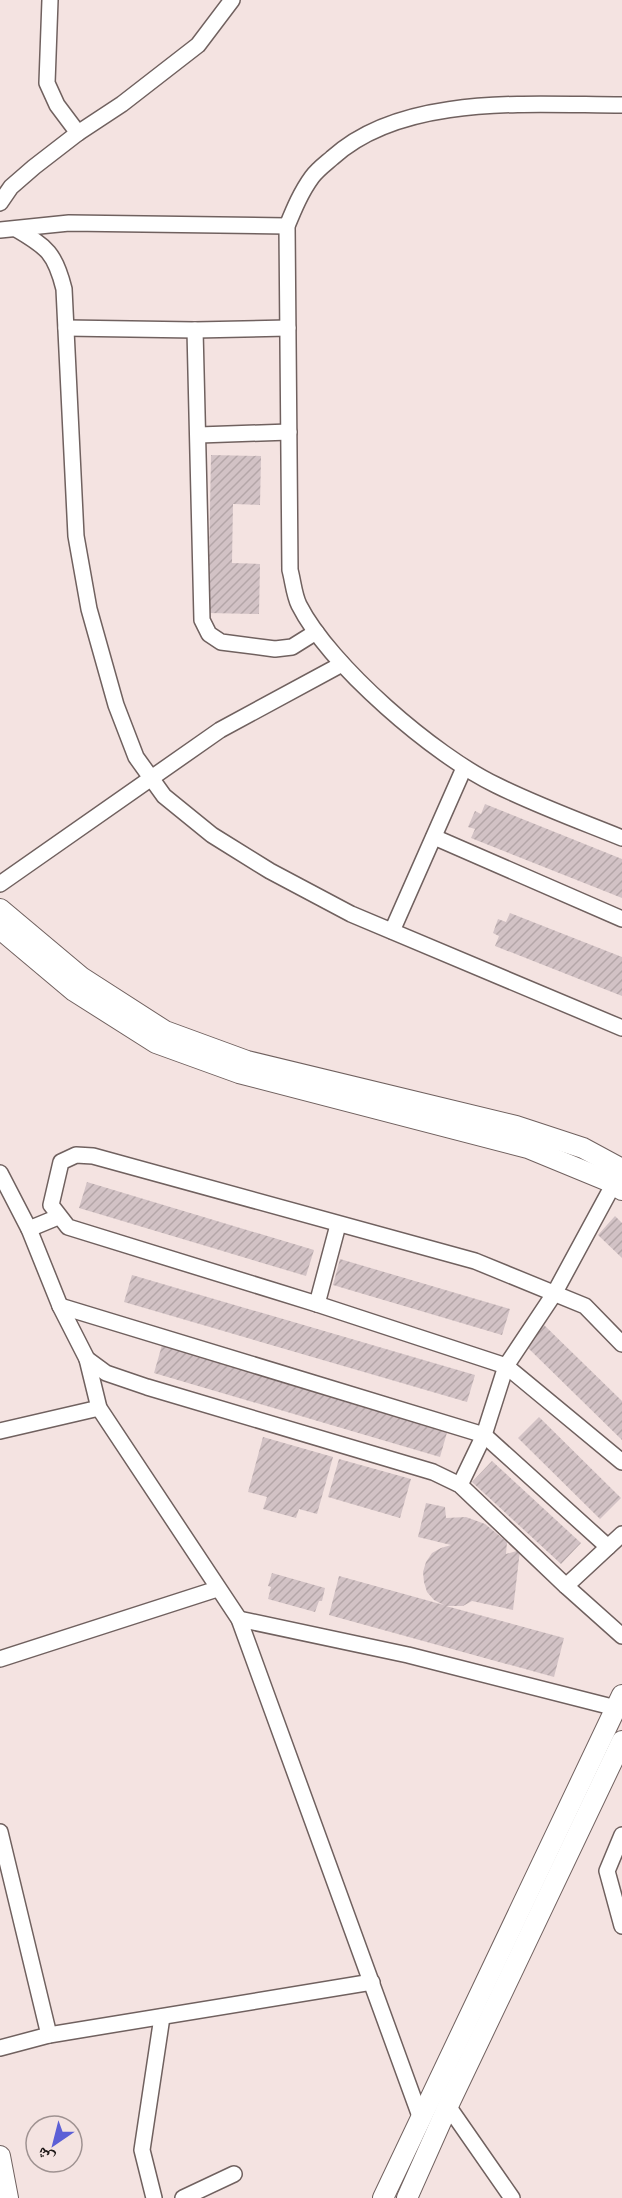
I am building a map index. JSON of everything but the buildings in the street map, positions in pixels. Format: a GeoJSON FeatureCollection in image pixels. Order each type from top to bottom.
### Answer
{"type":"FeatureCollection","features":[{"type":"Feature","properties":{"kind":"main road"},"geometry":{"type":"LineString","coordinates":[[0,909],[81,977],[165,1032],[247,1061],[516,1126],[583,1148],[620,1176]]}},
{"type":"Feature","properties":{"kind":"main road"},"geometry":{"type":"LineString","coordinates":[[0,929],[74,992],[156,1043],[239,1073],[528,1148],[620,1176]]}},
{"type":"Feature","properties":{"kind":"main road"},"geometry":{"type":"LineString","coordinates":[[383,2198],[619,1701]]}},
{"type":"Feature","properties":{"kind":"main road"},"geometry":{"type":"LineString","coordinates":[[408,2198],[448,2106],[622,1741]]}},
{"type":"Feature","properties":{"kind":"main road"},"geometry":{"type":"LineString","coordinates":[[0,2156],[8,2198]]}},
{"type":"Feature","properties":{"kind":"street"},"geometry":{"type":"LineString","coordinates":[[50,0],[48,83],[57,105],[78,133]]}},
{"type":"Feature","properties":{"kind":"street"},"geometry":{"type":"LineString","coordinates":[[0,203],[11,187],[78,133],[122,104],[198,45],[232,0]]}},
{"type":"Feature","properties":{"kind":"street"},"geometry":{"type":"LineString","coordinates":[[622,105],[505,105],[430,112],[386,124],[348,144],[314,175],[297,201],[287,226],[290,570],[298,603],[315,632],[342,664],[392,711],[454,762],[495,785],[622,838]]}},
{"type":"Feature","properties":{"kind":"street"},"geometry":{"type":"LineString","coordinates":[[0,230],[69,223],[287,226]]}},
{"type":"Feature","properties":{"kind":"street"},"geometry":{"type":"LineString","coordinates":[[16,229],[40,243],[58,267],[64,289],[76,536],[89,609],[116,705],[136,757],[164,796],[212,835],[270,871],[351,914],[622,1028]]}},
{"type":"Feature","properties":{"kind":"street"},"geometry":{"type":"LineString","coordinates":[[66,328],[195,330],[288,328]]}},
{"type":"Feature","properties":{"kind":"street"},"geometry":{"type":"LineString","coordinates":[[195,330],[202,620],[209,634],[221,642],[275,649],[292,647],[315,632]]}},
{"type":"Feature","properties":{"kind":"street"},"geometry":{"type":"LineString","coordinates":[[199,435],[289,432]]}},
{"type":"Feature","properties":{"kind":"street"},"geometry":{"type":"LineString","coordinates":[[0,884],[220,730],[342,664]]}},
{"type":"Feature","properties":{"kind":"street"},"geometry":{"type":"LineString","coordinates":[[392,932],[464,768]]}},
{"type":"Feature","properties":{"kind":"street"},"geometry":{"type":"LineString","coordinates":[[434,837],[622,919]]}},
{"type":"Feature","properties":{"kind":"street"},"geometry":{"type":"LineString","coordinates":[[622,1344],[585,1306],[475,1261],[93,1156],[76,1155],[61,1162],[51,1205],[68,1227],[317,1304],[506,1366],[622,1462]]}},
{"type":"Feature","properties":{"kind":"street"},"geometry":{"type":"LineString","coordinates":[[0,1173],[29,1229],[60,1306],[87,1359],[99,1408],[239,1619],[421,2119]]}},
{"type":"Feature","properties":{"kind":"street"},"geometry":{"type":"LineString","coordinates":[[460,1485],[484,1435],[506,1366],[554,1294],[620,1176]]}},
{"type":"Feature","properties":{"kind":"street"},"geometry":{"type":"LineString","coordinates":[[29,1229],[58,1217]]}},
{"type":"Feature","properties":{"kind":"street"},"geometry":{"type":"LineString","coordinates":[[317,1304],[338,1225]]}},
{"type":"Feature","properties":{"kind":"street"},"geometry":{"type":"LineString","coordinates":[[60,1306],[484,1435],[608,1547]]}},
{"type":"Feature","properties":{"kind":"street"},"geometry":{"type":"LineString","coordinates":[[87,1359],[106,1372],[147,1387],[433,1472],[460,1485],[622,1636]]}},
{"type":"Feature","properties":{"kind":"street"},"geometry":{"type":"LineString","coordinates":[[0,1431],[99,1408]]}},
{"type":"Feature","properties":{"kind":"street"},"geometry":{"type":"LineString","coordinates":[[566,1586],[622,1534]]}},
{"type":"Feature","properties":{"kind":"street"},"geometry":{"type":"LineString","coordinates":[[0,1659],[217,1588]]}},
{"type":"Feature","properties":{"kind":"street"},"geometry":{"type":"LineString","coordinates":[[239,1619],[619,1701]]}},
{"type":"Feature","properties":{"kind":"street"},"geometry":{"type":"LineString","coordinates":[[0,1832],[49,2035]]}},
{"type":"Feature","properties":{"kind":"street"},"geometry":{"type":"LineString","coordinates":[[622,1835],[607,1871],[622,1926]]}},
{"type":"Feature","properties":{"kind":"street"},"geometry":{"type":"LineString","coordinates":[[0,2048],[49,2035],[372,1982]]}},
{"type":"Feature","properties":{"kind":"street"},"geometry":{"type":"LineString","coordinates":[[154,2198],[142,2150],[162,2017]]}},
{"type":"Feature","properties":{"kind":"street"},"geometry":{"type":"LineString","coordinates":[[448,2106],[512,2198]]}},
{"type":"Feature","properties":{"kind":"street"},"geometry":{"type":"LineString","coordinates":[[183,2198],[234,2174]]}}]}
